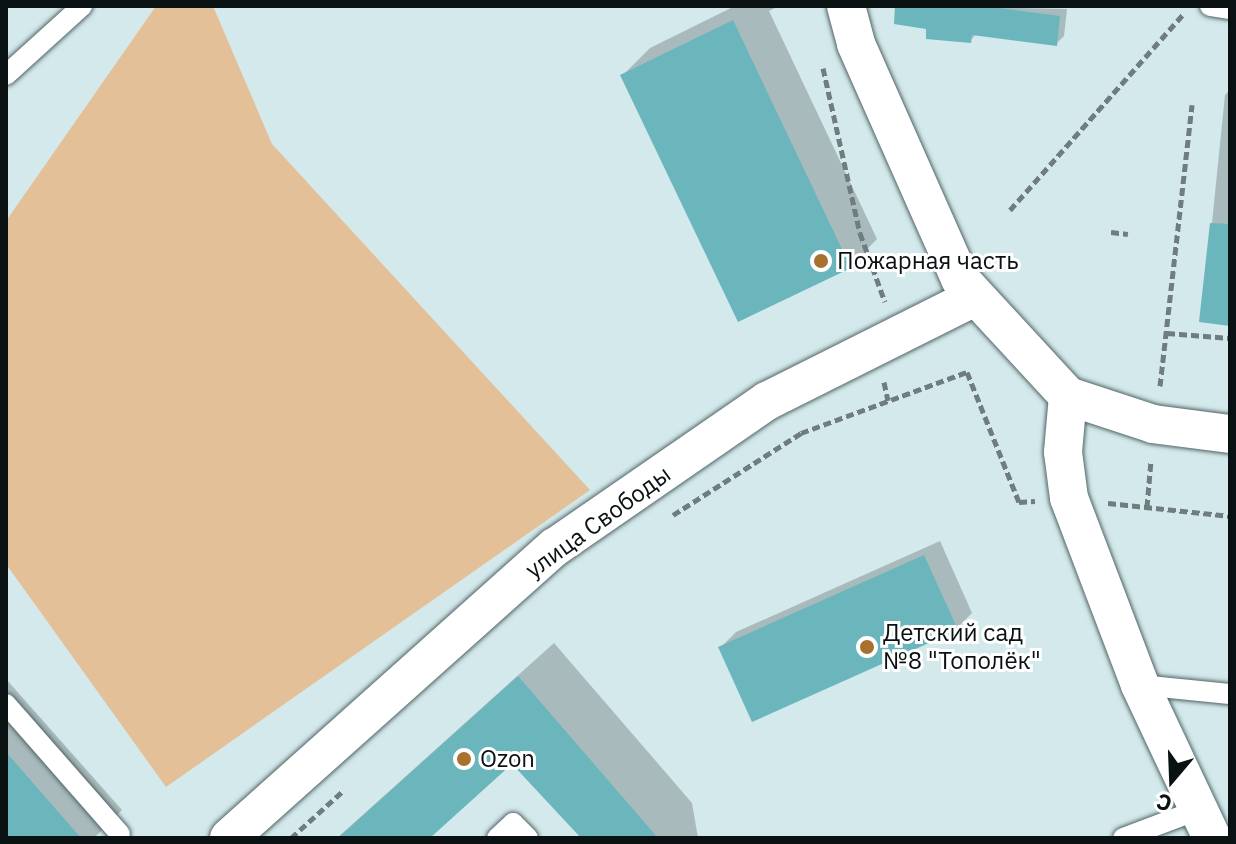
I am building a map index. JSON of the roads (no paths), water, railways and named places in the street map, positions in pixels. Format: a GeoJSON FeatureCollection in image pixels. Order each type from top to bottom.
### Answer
{"type":"FeatureCollection","features":[{"type":"Feature","properties":{"kind":"street"},"geometry":{"type":"LineString","coordinates":[[846,6],[856,44],[915,185],[973,298],[1068,396],[1153,424],[1230,434]]}},
{"type":"Feature","properties":{"kind":"street","name":"улица Свободы"},"geometry":{"type":"LineString","coordinates":[[229,838],[555,547],[767,401],[973,298]]}},
{"type":"Feature","properties":{"kind":"street"},"geometry":{"type":"LineString","coordinates":[[1068,396],[1063,452],[1069,498],[1140,685],[1206,823]]}},
{"type":"Feature","properties":{"kind":"lane"},"geometry":{"type":"LineString","coordinates":[[6,75],[82,6]]}},
{"type":"Feature","properties":{"kind":"lane"},"geometry":{"type":"LineString","coordinates":[[1140,685],[1230,694]]}},
{"type":"Feature","properties":{"kind":"lane"},"geometry":{"type":"LineString","coordinates":[[6,704],[120,834]]}},
{"type":"Feature","properties":{"kind":"lane"},"geometry":{"type":"LineString","coordinates":[[497,838],[513,823],[528,838]]}},
{"type":"Feature","properties":{"kind":"lane"},"geometry":{"type":"LineString","coordinates":[[1123,838],[1206,823]]}},
{"type":"Feature","properties":{"kind":"place","name":"Пожарная часть"},"geometry":{"type":"Point","coordinates":[821,261]}},
{"type":"Feature","properties":{"kind":"place","name":"Детский сад №8 \"Тополёк\""},"geometry":{"type":"Point","coordinates":[867,647]}},
{"type":"Feature","properties":{"kind":"place","name":"Ozon"},"geometry":{"type":"Point","coordinates":[464,759]}}]}
